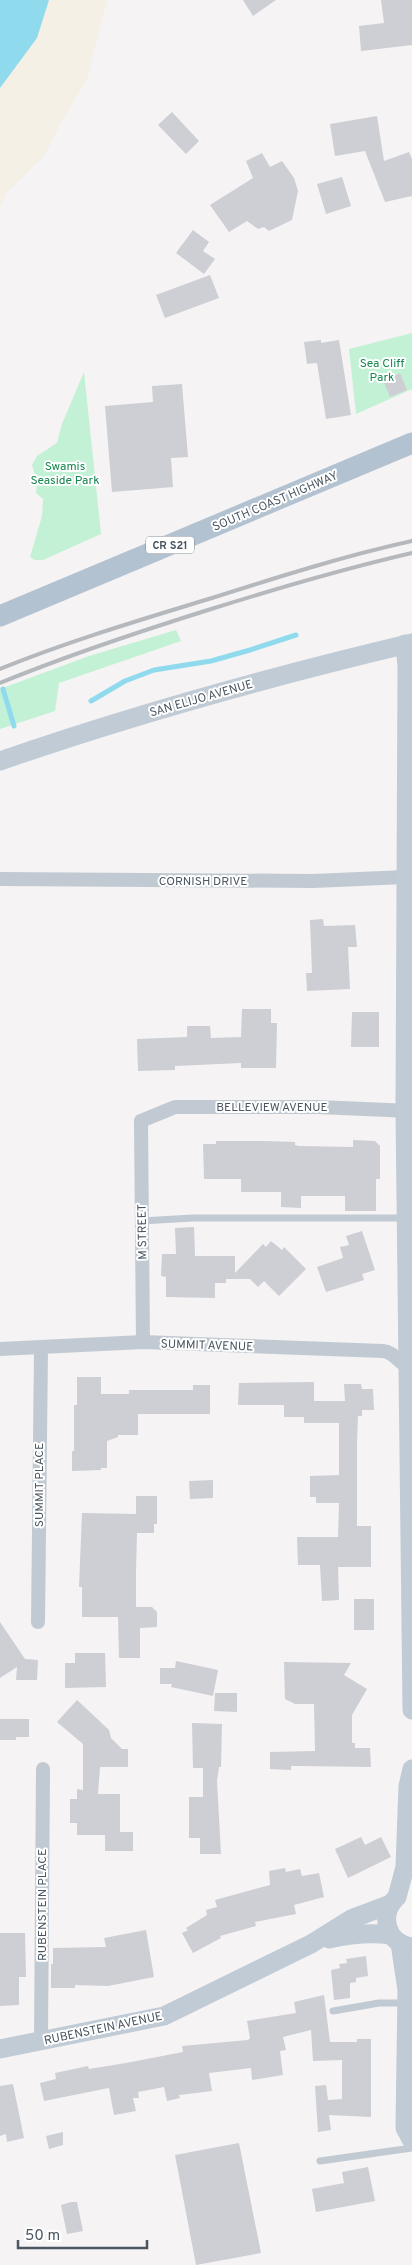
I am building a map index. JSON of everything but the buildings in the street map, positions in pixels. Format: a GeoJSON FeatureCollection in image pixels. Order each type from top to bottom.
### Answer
{"type":"FeatureCollection","features":[{"type":"Feature","properties":{"kind":"main road","name":"SOUTH COAST HIGHWAY"},"geometry":{"type":"LineString","coordinates":[[0,616],[412,443]]}},
{"type":"Feature","properties":{"kind":"main road","name":"SAN ELIJO AVENUE"},"geometry":{"type":"LineString","coordinates":[[0,761],[82,732],[225,690],[408,644]]}},
{"type":"Feature","properties":{"kind":"main road"},"geometry":{"type":"LineString","coordinates":[[408,644],[408,1111],[406,1218],[410,1368],[412,1710]]}},
{"type":"Feature","properties":{"kind":"main road"},"geometry":{"type":"LineString","coordinates":[[412,1769],[408,1786],[405,1867],[400,1897],[386,1916],[401,1942],[406,1974],[406,2128],[412,2141]]}},
{"type":"Feature","properties":{"kind":"main road","name":"RUBENSTEIN AVENUE"},"geometry":{"type":"LineString","coordinates":[[0,2049],[164,2016],[311,1944],[351,1919],[372,1913],[400,1897]]}},
{"type":"Feature","properties":{"kind":"main road","name":"RUBENSTEIN AVENUE"},"geometry":{"type":"LineString","coordinates":[[311,1944],[354,1933],[372,1932],[401,1942]]}},
{"type":"Feature","properties":{"kind":"street","name":"CORNISH DRIVE"},"geometry":{"type":"LineString","coordinates":[[0,879],[313,881],[408,868]]}},
{"type":"Feature","properties":{"kind":"street","name":"BELLEVIEW AVENUE"},"geometry":{"type":"LineString","coordinates":[[141,1121],[175,1107],[317,1106],[408,1111]]}},
{"type":"Feature","properties":{"kind":"street","name":"M STREET"},"geometry":{"type":"LineString","coordinates":[[141,1121],[143,1342]]}},
{"type":"Feature","properties":{"kind":"street","name":"SUMMIT AVENUE"},"geometry":{"type":"LineString","coordinates":[[0,1349],[40,1349],[143,1342],[388,1351],[410,1368]]}},
{"type":"Feature","properties":{"kind":"street","name":"SUMMIT PLACE"},"geometry":{"type":"LineString","coordinates":[[38,1622],[40,1349]]}},
{"type":"Feature","properties":{"kind":"street","name":"RUBENSTEIN PLACE"},"geometry":{"type":"LineString","coordinates":[[41,2041],[43,1769]]}},
{"type":"Feature","properties":{"kind":"lane"},"geometry":{"type":"LineString","coordinates":[[141,1221],[193,1218],[406,1218]]}},
{"type":"Feature","properties":{"kind":"lane"},"geometry":{"type":"LineString","coordinates":[[333,2011],[379,2003],[407,2003]]}},
{"type":"Feature","properties":{"kind":"lane"},"geometry":{"type":"LineString","coordinates":[[320,2161],[412,2148]]}},
{"type":"Feature","properties":{"kind":"green space","name":"Sea Cliff Park"},"geometry":{"type":"Polygon","coordinates":[[[412,333],[412,389],[356,414],[349,349],[412,333]]]}},
{"type":"Feature","properties":{"kind":"green space","name":"Swamis Seaside Park"},"geometry":{"type":"Polygon","coordinates":[[[84,372],[101,534],[43,560],[35,560],[30,557],[42,516],[43,499],[36,493],[37,482],[32,465],[37,456],[57,443],[62,424],[84,372]]]}},
{"type":"Feature","properties":{"kind":"green space"},"geometry":{"type":"Polygon","coordinates":[[[176,630],[181,641],[59,683],[55,711],[0,729],[0,689],[89,656],[176,630]]]}},
{"type":"Feature","properties":{"kind":"sand"},"geometry":{"type":"Polygon","coordinates":[[[49,0],[107,0],[87,79],[44,156],[6,193],[0,208],[0,88],[37,38],[49,0]]]}},
{"type":"Feature","properties":{"kind":"water"},"geometry":{"type":"Polygon","coordinates":[[[0,0],[49,0],[37,38],[0,88],[0,0]]]}},
{"type":"Feature","properties":{"kind":"waterway"},"geometry":{"type":"LineString","coordinates":[[91,701],[125,681],[154,670],[211,661],[296,635]]}},
{"type":"Feature","properties":{"kind":"waterway"},"geometry":{"type":"LineString","coordinates":[[3,689],[14,726]]}},
{"type":"Feature","properties":{"kind":"railway"},"geometry":{"type":"LineString","coordinates":[[0,669],[78,640],[158,614],[311,567],[412,541]]}},
{"type":"Feature","properties":{"kind":"railway"},"geometry":{"type":"LineString","coordinates":[[0,683],[103,644],[208,610],[309,580],[412,553]]}}]}
